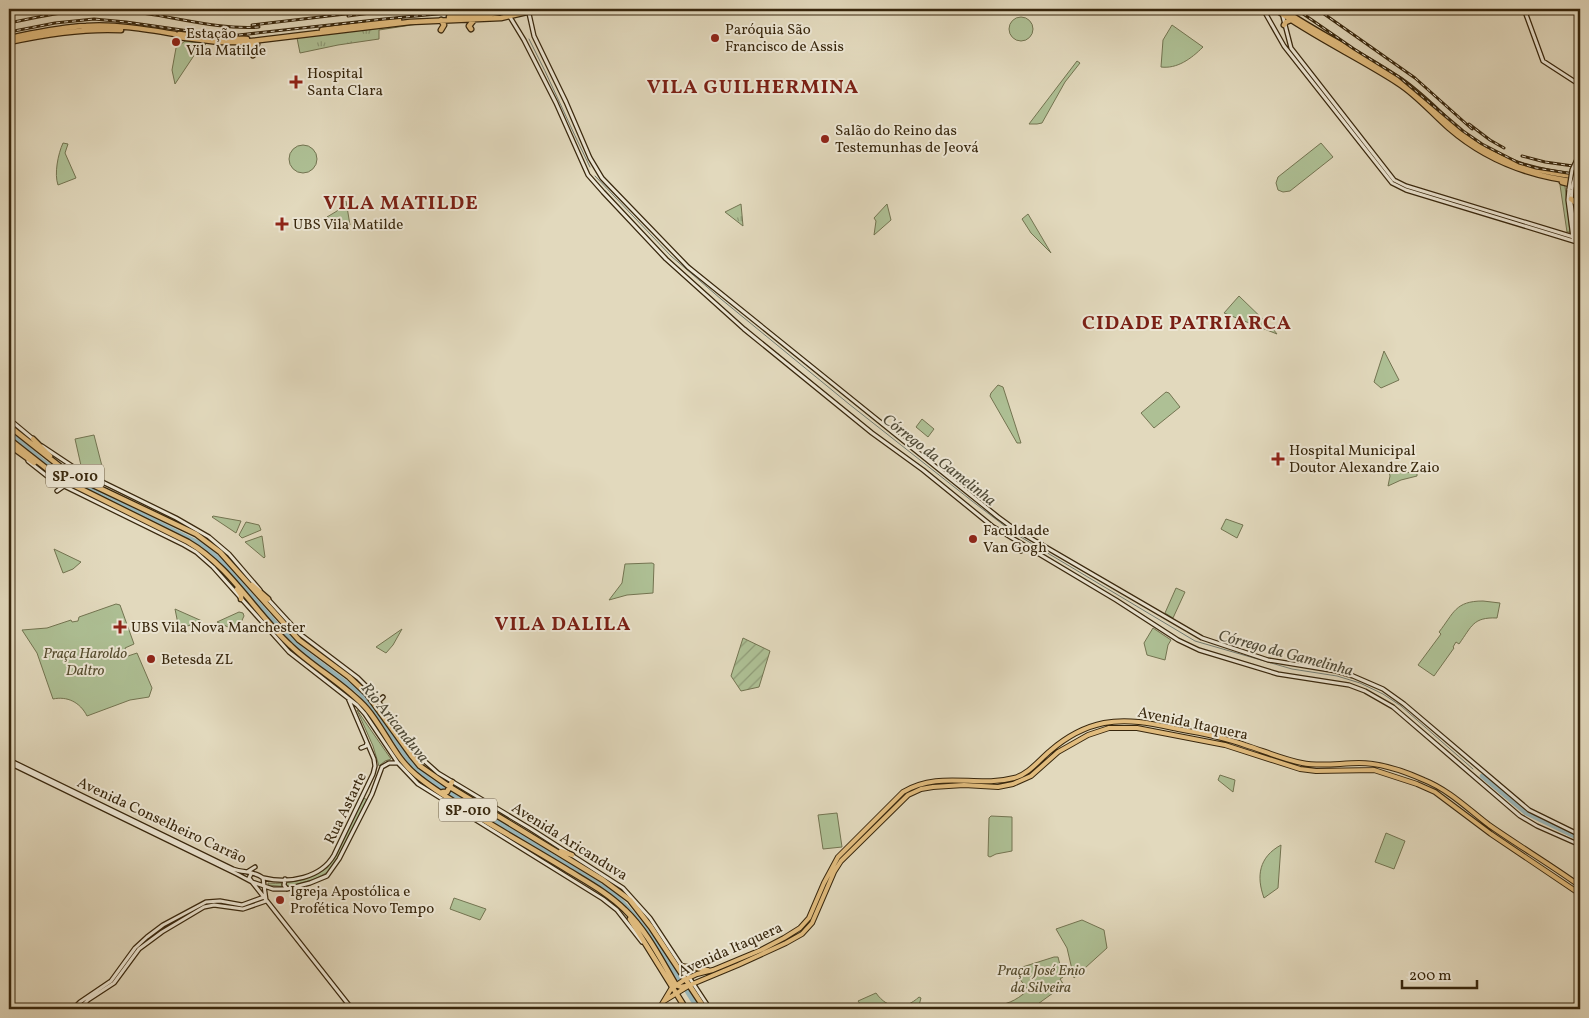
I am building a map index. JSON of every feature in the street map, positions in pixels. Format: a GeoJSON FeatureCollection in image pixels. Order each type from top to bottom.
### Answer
{"type":"FeatureCollection","features":[{"type":"Feature","properties":{"kind":"highway"},"geometry":{"type":"LineString","coordinates":[[9,42],[56,33],[90,30],[125,30],[243,39],[389,21],[484,15],[516,10],[540,9]]}},
{"type":"Feature","properties":{"kind":"highway"},"geometry":{"type":"LineString","coordinates":[[1275,9],[1281,10],[1399,79],[1419,94],[1462,134],[1483,149],[1512,163],[1529,168],[1580,177]]}},
{"type":"Feature","properties":{"kind":"highway"},"geometry":{"type":"LineString","coordinates":[[510,17],[516,10]]}},
{"type":"Feature","properties":{"kind":"highway"},"geometry":{"type":"LineString","coordinates":[[9,38],[48,30],[86,26],[136,28],[228,42],[277,39],[410,22],[510,17],[527,10]]}},
{"type":"Feature","properties":{"kind":"highway"},"geometry":{"type":"LineString","coordinates":[[1281,10],[1290,20],[1403,87],[1461,138],[1478,150],[1516,169],[1580,187]]}},
{"type":"Feature","properties":{"kind":"highway"},"geometry":{"type":"LineString","coordinates":[[441,20],[444,25],[441,30]]}},
{"type":"Feature","properties":{"kind":"highway"},"geometry":{"type":"LineString","coordinates":[[470,30],[470,24],[475,20]]}},
{"type":"Feature","properties":{"kind":"highway"},"geometry":{"type":"LineString","coordinates":[[1283,28],[1286,22],[1290,20]]}},
{"type":"Feature","properties":{"kind":"highway"},"geometry":{"type":"LineString","coordinates":[[253,55],[249,50],[250,45],[277,39]]}},
{"type":"Feature","properties":{"kind":"highway"},"geometry":{"type":"LineString","coordinates":[[1552,178],[1580,182]]}},
{"type":"Feature","properties":{"kind":"highway"},"geometry":{"type":"LineString","coordinates":[[1571,199],[1580,204]]}},
{"type":"Feature","properties":{"kind":"highway","name":"SP-010"},"geometry":{"type":"LineString","coordinates":[[9,426],[49,459],[77,477],[196,534],[220,552],[299,640],[352,679],[367,694],[420,766],[510,824],[603,880],[630,900],[651,927],[686,979],[683,986],[705,1009]]}},
{"type":"Feature","properties":{"kind":"highway","name":"SP-010"},"geometry":{"type":"LineString","coordinates":[[9,439],[51,472],[80,489],[198,548],[218,564],[280,636],[306,659],[342,686],[367,709],[407,766],[424,782],[617,902]]}},
{"type":"Feature","properties":{"kind":"highway"},"geometry":{"type":"LineString","coordinates":[[33,439],[48,454],[77,477]]}},
{"type":"Feature","properties":{"kind":"highway"},"geometry":{"type":"LineString","coordinates":[[9,445],[40,467],[51,472]]}},
{"type":"Feature","properties":{"kind":"highway"},"geometry":{"type":"LineString","coordinates":[[218,564],[240,593],[241,598]]}},
{"type":"Feature","properties":{"kind":"highway"},"geometry":{"type":"LineString","coordinates":[[240,574],[268,599]]}},
{"type":"Feature","properties":{"kind":"highway"},"geometry":{"type":"LineString","coordinates":[[378,700],[378,703],[396,729],[396,733]]}},
{"type":"Feature","properties":{"kind":"highway"},"geometry":{"type":"LineString","coordinates":[[424,782],[446,793],[451,786]]}},
{"type":"Feature","properties":{"kind":"highway"},"geometry":{"type":"LineString","coordinates":[[465,814],[471,815],[505,835],[510,835]]}},
{"type":"Feature","properties":{"kind":"highway"},"geometry":{"type":"LineString","coordinates":[[510,824],[516,824],[565,854],[572,855]]}},
{"type":"Feature","properties":{"kind":"highway"},"geometry":{"type":"LineString","coordinates":[[617,902],[637,924],[683,986]]}},
{"type":"Feature","properties":{"kind":"highway","name":"Avenida Aricanduva"},"geometry":{"type":"LineString","coordinates":[[617,902],[638,931],[651,955],[683,986],[676,993],[686,1009]]}},
{"type":"Feature","properties":{"kind":"main road"},"geometry":{"type":"LineString","coordinates":[[1263,9],[1284,46],[1392,184],[1406,190],[1576,240]]}},
{"type":"Feature","properties":{"kind":"main road"},"geometry":{"type":"LineString","coordinates":[[1524,9],[1543,61],[1580,85]]}},
{"type":"Feature","properties":{"kind":"main road"},"geometry":{"type":"LineString","coordinates":[[527,10],[534,36],[597,170],[688,267],[1013,528],[1202,638],[1222,646],[1274,661],[1345,673],[1383,689],[1404,703],[1529,810],[1580,835]]}},
{"type":"Feature","properties":{"kind":"main road"},"geometry":{"type":"LineString","coordinates":[[1281,10],[1283,28],[1291,48],[1390,177],[1406,186],[1576,240]]}},
{"type":"Feature","properties":{"kind":"main road"},"geometry":{"type":"LineString","coordinates":[[510,17],[556,103],[588,175],[641,234],[744,329],[992,526],[1184,643],[1199,650],[1270,672],[1338,682],[1358,688],[1393,706],[1520,816],[1580,846]]}},
{"type":"Feature","properties":{"kind":"main road"},"geometry":{"type":"LineString","coordinates":[[1275,29],[1283,28]]}},
{"type":"Feature","properties":{"kind":"main road"},"geometry":{"type":"LineString","coordinates":[[1284,46],[1291,48]]}},
{"type":"Feature","properties":{"kind":"main road"},"geometry":{"type":"LineString","coordinates":[[1576,240],[1568,200],[1572,170],[1580,153]]}},
{"type":"Feature","properties":{"kind":"main road"},"geometry":{"type":"LineString","coordinates":[[1576,240],[1570,189],[1580,159]]}},
{"type":"Feature","properties":{"kind":"main road","name":"Avenida Aricanduva"},"geometry":{"type":"LineString","coordinates":[[9,419],[33,439],[78,470],[176,518],[209,537],[229,554],[300,634],[358,678],[378,700],[414,750],[451,786],[572,855],[609,878],[633,898],[650,918],[682,966],[686,979]]}},
{"type":"Feature","properties":{"kind":"main road","name":"Avenida Aricanduva"},"geometry":{"type":"LineString","coordinates":[[9,445],[47,476],[64,486],[192,549],[213,567],[284,648],[347,696],[365,714],[398,763],[418,784],[612,905],[625,919],[651,955]]}},
{"type":"Feature","properties":{"kind":"main road"},"geometry":{"type":"LineString","coordinates":[[57,492],[64,486]]}},
{"type":"Feature","properties":{"kind":"main road"},"geometry":{"type":"LineString","coordinates":[[1014,539],[1021,551]]}},
{"type":"Feature","properties":{"kind":"main road","name":"Rua Astarte"},"geometry":{"type":"LineString","coordinates":[[263,878],[290,879],[305,877],[318,872],[330,862],[375,769],[375,762],[368,743],[347,696]]}},
{"type":"Feature","properties":{"kind":"main road"},"geometry":{"type":"LineString","coordinates":[[378,700],[383,697]]}},
{"type":"Feature","properties":{"kind":"main road","name":"Avenida Itaquera"},"geometry":{"type":"LineString","coordinates":[[683,986],[686,979],[776,942],[800,928],[809,918],[838,857],[903,792],[916,785],[933,781],[1000,780],[1017,777],[1070,737],[1095,726],[1111,722],[1147,723],[1224,738],[1301,763],[1318,765],[1370,764],[1388,767],[1423,779],[1448,793],[1489,825],[1580,886]]}},
{"type":"Feature","properties":{"kind":"main road","name":"Avenida Itaquera"},"geometry":{"type":"LineString","coordinates":[[658,1009],[666,995],[786,943],[806,930],[812,923],[834,872],[841,862],[904,798],[916,791],[933,787],[964,785],[998,786],[1019,782],[1032,776],[1068,746],[1088,734],[1109,728],[1138,728],[1225,745],[1300,769],[1316,771],[1374,770],[1424,787],[1436,792],[1485,830],[1580,894]]}},
{"type":"Feature","properties":{"kind":"main road"},"geometry":{"type":"LineString","coordinates":[[361,748],[368,743]]}},
{"type":"Feature","properties":{"kind":"main road"},"geometry":{"type":"LineString","coordinates":[[1225,745],[1246,749],[1250,746]]}},
{"type":"Feature","properties":{"kind":"main road","name":"Avenida Conselheiro Carrão"},"geometry":{"type":"LineString","coordinates":[[9,762],[242,872],[256,873],[263,878]]}},
{"type":"Feature","properties":{"kind":"main road","name":"Avenida Conselheiro Carrão"},"geometry":{"type":"LineString","coordinates":[[9,762],[252,882],[352,1009]]}},
{"type":"Feature","properties":{"kind":"main road","name":"Rua Astarte"},"geometry":{"type":"LineString","coordinates":[[252,882],[273,889],[288,889],[321,879],[332,871],[371,796],[382,767],[389,763],[398,763]]}},
{"type":"Feature","properties":{"kind":"main road"},"geometry":{"type":"LineString","coordinates":[[242,872],[255,867]]}},
{"type":"Feature","properties":{"kind":"main road"},"geometry":{"type":"LineString","coordinates":[[251,873],[250,878],[252,882]]}},
{"type":"Feature","properties":{"kind":"main road"},"geometry":{"type":"LineString","coordinates":[[263,878],[266,887],[265,899]]}},
{"type":"Feature","properties":{"kind":"main road"},"geometry":{"type":"LineString","coordinates":[[285,879],[284,885],[288,889]]}},
{"type":"Feature","properties":{"kind":"main road"},"geometry":{"type":"LineString","coordinates":[[288,889],[290,879]]}},
{"type":"Feature","properties":{"kind":"main road"},"geometry":{"type":"LineString","coordinates":[[74,1009],[80,1002],[111,982],[138,948],[155,931],[206,902],[220,901],[242,905],[265,899]]}},
{"type":"Feature","properties":{"kind":"main road"},"geometry":{"type":"LineString","coordinates":[[78,1009],[114,983],[138,948],[206,905],[244,909],[265,899]]}},
{"type":"Feature","properties":{"kind":"main road"},"geometry":{"type":"LineString","coordinates":[[155,931],[160,934]]}},
{"type":"Feature","properties":{"kind":"main road"},"geometry":{"type":"LineString","coordinates":[[682,966],[710,970]]}},
{"type":"Feature","properties":{"kind":"main road"},"geometry":{"type":"LineString","coordinates":[[683,986],[710,1009]]}},
{"type":"Feature","properties":{"kind":"main road","name":"Avenida Itaquera"},"geometry":{"type":"LineString","coordinates":[[664,1001],[676,993]]}},
{"type":"Feature","properties":{"kind":"green space"},"geometry":{"type":"Polygon","coordinates":[[[1021,17],[1026,18],[1032,24],[1032,34],[1026,40],[1021,41],[1016,40],[1010,34],[1009,29],[1010,24],[1016,18],[1021,17]]]}},
{"type":"Feature","properties":{"kind":"green space"},"geometry":{"type":"Polygon","coordinates":[[[418,24],[379,30],[379,39],[300,53],[297,38],[378,27],[418,24]]]}},
{"type":"Feature","properties":{"kind":"green space"},"geometry":{"type":"Polygon","coordinates":[[[1172,25],[1203,47],[1178,65],[1161,67],[1163,40],[1172,25]]]}},
{"type":"Feature","properties":{"kind":"green space"},"geometry":{"type":"Polygon","coordinates":[[[185,41],[206,44],[197,51],[175,84],[172,70],[176,48],[185,41]]]}},
{"type":"Feature","properties":{"kind":"green space"},"geometry":{"type":"Polygon","coordinates":[[[1077,61],[1080,63],[1065,82],[1042,123],[1029,124],[1077,61]]]}},
{"type":"Feature","properties":{"kind":"green space"},"geometry":{"type":"Polygon","coordinates":[[[63,143],[68,144],[65,153],[76,178],[58,185],[56,175],[57,164],[63,143]]]}},
{"type":"Feature","properties":{"kind":"green space"},"geometry":{"type":"Polygon","coordinates":[[[1321,143],[1333,157],[1290,191],[1283,192],[1278,190],[1276,183],[1278,177],[1321,143]]]}},
{"type":"Feature","properties":{"kind":"green space"},"geometry":{"type":"Polygon","coordinates":[[[303,145],[313,149],[317,159],[313,169],[303,173],[293,169],[289,159],[293,149],[303,145]]]}},
{"type":"Feature","properties":{"kind":"green space"},"geometry":{"type":"Polygon","coordinates":[[[1560,185],[1565,186],[1570,232],[1567,232],[1560,185]]]}},
{"type":"Feature","properties":{"kind":"green space"},"geometry":{"type":"Polygon","coordinates":[[[346,201],[350,225],[327,217],[337,211],[346,201]]]}},
{"type":"Feature","properties":{"kind":"green space"},"geometry":{"type":"Polygon","coordinates":[[[741,204],[743,226],[725,212],[741,204]]]}},
{"type":"Feature","properties":{"kind":"green space"},"geometry":{"type":"Polygon","coordinates":[[[887,204],[891,220],[874,235],[876,221],[874,218],[887,204]]]}},
{"type":"Feature","properties":{"kind":"green space"},"geometry":{"type":"Polygon","coordinates":[[[1028,214],[1051,253],[1031,233],[1022,219],[1028,214]]]}},
{"type":"Feature","properties":{"kind":"green space"},"geometry":{"type":"Polygon","coordinates":[[[1239,296],[1273,329],[1277,334],[1224,313],[1239,296]]]}},
{"type":"Feature","properties":{"kind":"green space"},"geometry":{"type":"Polygon","coordinates":[[[1384,351],[1399,380],[1381,388],[1374,382],[1384,351]]]}},
{"type":"Feature","properties":{"kind":"green space"},"geometry":{"type":"Polygon","coordinates":[[[998,385],[1003,387],[1021,443],[1017,443],[990,396],[998,385]]]}},
{"type":"Feature","properties":{"kind":"green space"},"geometry":{"type":"Polygon","coordinates":[[[1166,392],[1169,393],[1180,407],[1154,428],[1141,413],[1166,392]]]}},
{"type":"Feature","properties":{"kind":"green space"},"geometry":{"type":"Polygon","coordinates":[[[922,419],[934,429],[928,437],[916,427],[922,419]]]}},
{"type":"Feature","properties":{"kind":"green space"},"geometry":{"type":"Polygon","coordinates":[[[94,435],[103,470],[89,473],[82,470],[75,439],[94,435]]]}},
{"type":"Feature","properties":{"kind":"green space"},"geometry":{"type":"Polygon","coordinates":[[[1388,468],[1402,472],[1417,473],[1417,476],[1388,486],[1390,476],[1388,468]]]}},
{"type":"Feature","properties":{"kind":"green space"},"geometry":{"type":"Polygon","coordinates":[[[212,517],[241,521],[236,533],[212,517]]]}},
{"type":"Feature","properties":{"kind":"green space"},"geometry":{"type":"Polygon","coordinates":[[[1226,519],[1243,525],[1237,538],[1221,529],[1226,519]]]}},
{"type":"Feature","properties":{"kind":"green space"},"geometry":{"type":"Polygon","coordinates":[[[246,522],[259,525],[261,530],[242,538],[239,535],[246,522]]]}},
{"type":"Feature","properties":{"kind":"green space"},"geometry":{"type":"Polygon","coordinates":[[[262,536],[265,557],[264,558],[245,542],[262,536]]]}},
{"type":"Feature","properties":{"kind":"green space"},"geometry":{"type":"Polygon","coordinates":[[[54,549],[81,562],[73,569],[63,573],[54,549]]]}},
{"type":"Feature","properties":{"kind":"green space"},"geometry":{"type":"Polygon","coordinates":[[[625,564],[654,564],[653,593],[627,595],[609,600],[622,583],[625,564]]]}},
{"type":"Feature","properties":{"kind":"green space"},"geometry":{"type":"Polygon","coordinates":[[[1176,588],[1185,592],[1173,618],[1165,613],[1176,588]]]}},
{"type":"Feature","properties":{"kind":"green space"},"geometry":{"type":"Polygon","coordinates":[[[1483,601],[1500,603],[1497,618],[1483,619],[1474,624],[1459,644],[1456,642],[1454,648],[1434,676],[1418,665],[1441,634],[1439,632],[1456,609],[1466,603],[1483,601]]]}},
{"type":"Feature","properties":{"kind":"green space","name":"Praça Haroldo Daltro"},"geometry":{"type":"Polygon","coordinates":[[[116,604],[120,605],[134,644],[125,648],[128,656],[137,653],[152,688],[149,697],[130,700],[87,716],[81,707],[73,701],[63,698],[53,699],[37,653],[22,630],[47,628],[71,620],[72,622],[78,621],[79,617],[116,604]]]}},
{"type":"Feature","properties":{"kind":"green space"},"geometry":{"type":"Polygon","coordinates":[[[175,609],[202,621],[179,629],[175,609]]]}},
{"type":"Feature","properties":{"kind":"green space"},"geometry":{"type":"Polygon","coordinates":[[[239,612],[243,613],[244,616],[237,631],[217,622],[239,612]]]}},
{"type":"Feature","properties":{"kind":"green space"},"geometry":{"type":"Polygon","coordinates":[[[1153,628],[1171,640],[1165,660],[1147,655],[1144,643],[1153,628]]]}},
{"type":"Feature","properties":{"kind":"green space"},"geometry":{"type":"Polygon","coordinates":[[[402,629],[386,653],[376,647],[402,629]]]}},
{"type":"Feature","properties":{"kind":"green space"},"geometry":{"type":"Polygon","coordinates":[[[743,638],[770,651],[759,687],[741,691],[731,676],[743,638]]]}},
{"type":"Feature","properties":{"kind":"green space"},"geometry":{"type":"Polygon","coordinates":[[[357,710],[391,759],[379,766],[373,746],[357,710]]]}},
{"type":"Feature","properties":{"kind":"green space"},"geometry":{"type":"Polygon","coordinates":[[[1220,775],[1235,780],[1233,792],[1218,780],[1220,775]]]}},
{"type":"Feature","properties":{"kind":"green space"},"geometry":{"type":"Polygon","coordinates":[[[364,798],[367,800],[336,861],[328,872],[315,879],[288,887],[268,885],[268,883],[300,880],[315,875],[328,867],[364,798]]]}},
{"type":"Feature","properties":{"kind":"green space"},"geometry":{"type":"Polygon","coordinates":[[[837,813],[842,847],[823,849],[818,815],[837,813]]]}},
{"type":"Feature","properties":{"kind":"green space"},"geometry":{"type":"Polygon","coordinates":[[[991,816],[1012,817],[1012,851],[990,857],[988,856],[989,818],[991,816]]]}},
{"type":"Feature","properties":{"kind":"green space"},"geometry":{"type":"Polygon","coordinates":[[[1386,833],[1405,841],[1394,869],[1375,862],[1386,833]]]}},
{"type":"Feature","properties":{"kind":"green space"},"geometry":{"type":"Polygon","coordinates":[[[1281,845],[1278,888],[1264,898],[1260,882],[1261,868],[1268,855],[1281,845]]]}},
{"type":"Feature","properties":{"kind":"green space"},"geometry":{"type":"Polygon","coordinates":[[[454,898],[486,909],[480,920],[450,909],[454,898]]]}},
{"type":"Feature","properties":{"kind":"green space"},"geometry":{"type":"Polygon","coordinates":[[[1082,920],[1104,930],[1107,948],[1074,978],[1067,948],[1056,929],[1082,920]]]}},
{"type":"Feature","properties":{"kind":"green space","name":"Praça José Enio da Silveira"},"geometry":{"type":"Polygon","coordinates":[[[1058,957],[1063,977],[1060,979],[1064,985],[1031,1009],[958,1009],[994,1006],[1010,1002],[1028,990],[1013,970],[1058,957]]]}},
{"type":"Feature","properties":{"kind":"green space"},"geometry":{"type":"Polygon","coordinates":[[[876,993],[886,1003],[897,1006],[908,1004],[919,997],[921,998],[918,1009],[864,1009],[858,1001],[876,993]]]}},
{"type":"Feature","properties":{"kind":"waterway","name":"Córrego da Gamelinha"},"geometry":{"type":"LineString","coordinates":[[529,39],[590,167]]}},
{"type":"Feature","properties":{"kind":"waterway","name":"Córrego da Gamelinha"},"geometry":{"type":"LineString","coordinates":[[595,176],[671,256],[721,299],[849,404],[1014,533],[1195,641],[1292,669],[1337,676],[1360,683],[1383,694],[1401,706],[1473,769]]}},
{"type":"Feature","properties":{"kind":"waterway","name":"Rio Aricanduva"},"geometry":{"type":"LineString","coordinates":[[9,432],[44,462],[67,477],[203,545],[221,561],[279,627],[304,651],[360,693],[412,765],[431,781],[613,893],[638,919],[649,934],[698,1009]]}},
{"type":"Feature","properties":{"kind":"waterway","name":"Córrego da Gamelinha"},"geometry":{"type":"LineString","coordinates":[[1482,776],[1526,813],[1580,839]]}},
{"type":"Feature","properties":{"kind":"railway"},"geometry":{"type":"LineString","coordinates":[[348,16],[400,9]]}},
{"type":"Feature","properties":{"kind":"railway"},"geometry":{"type":"LineString","coordinates":[[9,32],[55,23],[94,19],[203,33],[239,35],[490,9]]}},
{"type":"Feature","properties":{"kind":"railway"},"geometry":{"type":"LineString","coordinates":[[1296,9],[1399,77],[1463,131],[1482,144],[1519,163],[1536,168],[1580,175]]}},
{"type":"Feature","properties":{"kind":"railway"},"geometry":{"type":"LineString","coordinates":[[1317,9],[1415,78],[1472,129]]}},
{"type":"Feature","properties":{"kind":"railway"},"geometry":{"type":"LineString","coordinates":[[9,23],[81,10],[111,10],[226,26],[259,27]]}},
{"type":"Feature","properties":{"kind":"railway"},"geometry":{"type":"LineString","coordinates":[[252,25],[354,13]]}},
{"type":"Feature","properties":{"kind":"railway"},"geometry":{"type":"LineString","coordinates":[[1469,124],[1504,148]]}},
{"type":"Feature","properties":{"kind":"railway"},"geometry":{"type":"LineString","coordinates":[[1522,156],[1545,162],[1580,167]]}},
{"type":"Feature","properties":{"kind":"place","name":"Paróquia São Francisco de Assis"},"geometry":{"type":"Point","coordinates":[715,38]}},
{"type":"Feature","properties":{"kind":"place","name":"Estação Vila Matilde"},"geometry":{"type":"Point","coordinates":[176,42]}},
{"type":"Feature","properties":{"kind":"place","name":"Hospital Santa Clara"},"geometry":{"type":"Point","coordinates":[296,82]}},
{"type":"Feature","properties":{"kind":"place","name":"Salão do Reino das Testemunhas de Jeová"},"geometry":{"type":"Point","coordinates":[825,139]}},
{"type":"Feature","properties":{"kind":"place","name":"UBS Vila Matilde"},"geometry":{"type":"Point","coordinates":[282,224]}},
{"type":"Feature","properties":{"kind":"place","name":"Hospital Municipal Doutor Alexandre Zaio"},"geometry":{"type":"Point","coordinates":[1278,459]}},
{"type":"Feature","properties":{"kind":"place","name":"Faculdade Van Gogh"},"geometry":{"type":"Point","coordinates":[973,539]}},
{"type":"Feature","properties":{"kind":"place","name":"UBS Vila Nova Manchester"},"geometry":{"type":"Point","coordinates":[120,627]}},
{"type":"Feature","properties":{"kind":"place","name":"Betesda ZL"},"geometry":{"type":"Point","coordinates":[151,659]}},
{"type":"Feature","properties":{"kind":"place","name":"Igreja Apostólica e Profética Novo Tempo"},"geometry":{"type":"Point","coordinates":[280,900]}},
{"type":"Feature","properties":{"kind":"district","name":"VILA GUILHERMINA"},"geometry":{"type":"Point","coordinates":[753,86]}},
{"type":"Feature","properties":{"kind":"district","name":"VILA MATILDE"},"geometry":{"type":"Point","coordinates":[401,202]}},
{"type":"Feature","properties":{"kind":"district","name":"CIDADE PATRIARCA"},"geometry":{"type":"Point","coordinates":[1187,322]}},
{"type":"Feature","properties":{"kind":"district","name":"VILA DALILA"},"geometry":{"type":"Point","coordinates":[563,623]}}]}
